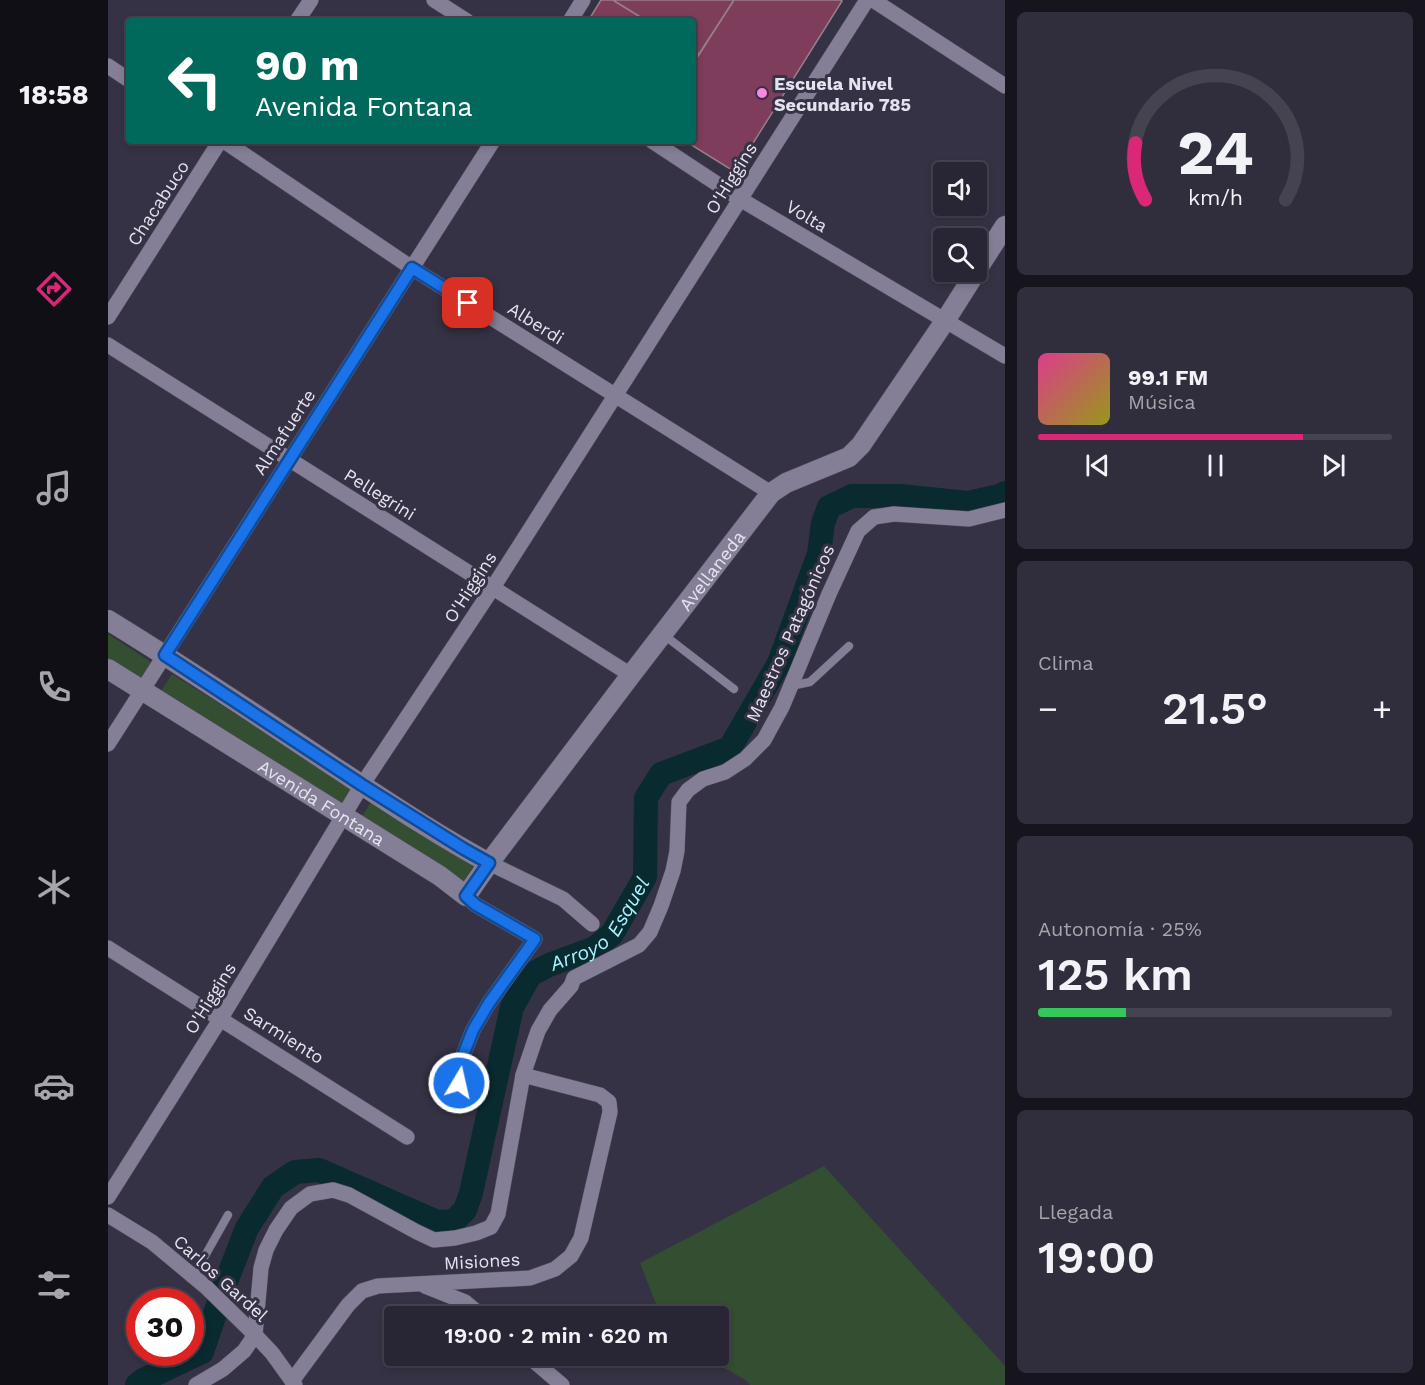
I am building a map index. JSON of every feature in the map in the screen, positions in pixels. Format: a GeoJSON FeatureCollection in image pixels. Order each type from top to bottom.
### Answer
{"type":"FeatureCollection","features":[{"type":"Feature","properties":{"kind":"street"},"geometry":{"type":"LineString","coordinates":[[299,18],[311,0]]}},
{"type":"Feature","properties":{"kind":"street"},"geometry":{"type":"LineString","coordinates":[[434,0],[462,18]]}},
{"type":"Feature","properties":{"kind":"street"},"geometry":{"type":"LineString","coordinates":[[572,18],[583,0]]}},
{"type":"Feature","properties":{"kind":"street","name":"O'Higgins"},"geometry":{"type":"LineString","coordinates":[[108,1197],[221,1018],[362,785],[492,589],[867,0]]}},
{"type":"Feature","properties":{"kind":"street"},"geometry":{"type":"LineString","coordinates":[[873,0],[1005,86]]}},
{"type":"Feature","properties":{"kind":"street"},"geometry":{"type":"LineString","coordinates":[[108,66],[126,78]]}},
{"type":"Feature","properties":{"kind":"street","name":"Chacabuco"},"geometry":{"type":"LineString","coordinates":[[108,316],[220,144]]}},
{"type":"Feature","properties":{"kind":"street","name":"Alberdi"},"geometry":{"type":"LineString","coordinates":[[226,144],[412,268],[771,493]]}},
{"type":"Feature","properties":{"kind":"street","name":"Almafuerte"},"geometry":{"type":"LineString","coordinates":[[108,744],[491,144]]}},
{"type":"Feature","properties":{"kind":"street","name":"Volta"},"geometry":{"type":"LineString","coordinates":[[657,144],[740,199],[1005,356]]}},
{"type":"Feature","properties":{"kind":"street","name":"Avellaneda"},"geometry":{"type":"LineString","coordinates":[[987,254],[1005,226]]}},
{"type":"Feature","properties":{"kind":"street","name":"Avellaneda"},"geometry":{"type":"LineString","coordinates":[[466,896],[631,675],[771,493],[786,483],[849,457],[861,445],[969,282]]}},
{"type":"Feature","properties":{"kind":"street","name":"Pellegrini"},"geometry":{"type":"LineString","coordinates":[[108,345],[631,675]]}},
{"type":"Feature","properties":{"kind":"street","name":"Maestros Patagónicos"},"geometry":{"type":"LineString","coordinates":[[255,1335],[261,1268],[266,1250],[291,1208],[310,1194],[333,1190],[349,1195],[434,1240],[455,1238],[491,1227],[498,1214],[523,1075],[538,1031],[550,1010],[571,986],[574,978],[639,945],[650,932],[673,871],[677,851],[679,802],[688,790],[703,779],[725,772],[745,759],[764,740],[791,686],[858,531],[874,517],[894,514],[969,519],[1005,510]]}},
{"type":"Feature","properties":{"kind":"street","name":"Avenida Fontana"},"geometry":{"type":"LineString","coordinates":[[108,620],[464,849],[563,899],[592,924]]}},
{"type":"Feature","properties":{"kind":"street","name":"Avenida Fontana"},"geometry":{"type":"LineString","coordinates":[[108,669],[440,876],[476,905],[535,939],[489,1003],[473,1030],[460,1063],[459,1083]]}},
{"type":"Feature","properties":{"kind":"street","name":"Sarmiento"},"geometry":{"type":"LineString","coordinates":[[108,948],[407,1137]]}},
{"type":"Feature","properties":{"kind":"street","name":"Misiones"},"geometry":{"type":"LineString","coordinates":[[293,1383],[348,1305],[362,1292],[378,1286],[530,1278],[555,1269],[571,1256],[581,1238],[610,1112],[609,1102],[600,1095],[523,1075]]}},
{"type":"Feature","properties":{"kind":"street","name":"Carlos Gardel"},"geometry":{"type":"LineString","coordinates":[[108,1215],[152,1242],[206,1287],[272,1353],[293,1383]]}},
{"type":"Feature","properties":{"kind":"street"},"geometry":{"type":"LineString","coordinates":[[419,1284],[470,1306]]}},
{"type":"Feature","properties":{"kind":"street"},"geometry":{"type":"LineString","coordinates":[[196,1385],[223,1369],[244,1351],[255,1335]]}},
{"type":"Feature","properties":{"kind":"street"},"geometry":{"type":"LineString","coordinates":[[540,1366],[562,1385]]}},
{"type":"Feature","properties":{"kind":"lane"},"geometry":{"type":"LineString","coordinates":[[663,634],[734,689]]}},
{"type":"Feature","properties":{"kind":"lane"},"geometry":{"type":"LineString","coordinates":[[791,686],[810,682],[849,646]]}},
{"type":"Feature","properties":{"kind":"lane"},"geometry":{"type":"LineString","coordinates":[[192,1276],[228,1215]]}},
{"type":"Feature","properties":{"kind":"green space"},"geometry":{"type":"Polygon","coordinates":[[[108,634],[151,662],[140,680],[108,661],[108,634]]]}},
{"type":"Feature","properties":{"kind":"green space"},"geometry":{"type":"Polygon","coordinates":[[[172,674],[352,787],[340,806],[160,693],[172,674]]]}},
{"type":"Feature","properties":{"kind":"green space"},"geometry":{"type":"Polygon","coordinates":[[[373,799],[476,864],[465,883],[361,818],[373,799]]]}},
{"type":"Feature","properties":{"kind":"green space"},"geometry":{"type":"Polygon","coordinates":[[[824,1166],[1005,1366],[1005,1385],[750,1385],[721,1366],[729,1366],[729,1306],[657,1306],[640,1263],[824,1166]]]}},
{"type":"Feature","properties":{"kind":"building"},"geometry":{"type":"Polygon","coordinates":[[[601,0],[613,0],[642,18],[590,18],[601,0]]]}},
{"type":"Feature","properties":{"kind":"building"},"geometry":{"type":"Polygon","coordinates":[[[613,0],[734,0],[699,54],[696,52],[696,18],[642,18],[613,0]]]}},
{"type":"Feature","properties":{"kind":"building"},"geometry":{"type":"Polygon","coordinates":[[[734,0],[842,1],[735,172],[690,144],[696,144],[696,59],[734,0]]]}},
{"type":"Feature","properties":{"kind":"waterway","name":"Arroyo Esquel"},"geometry":{"type":"LineString","coordinates":[[137,1385],[202,1352],[247,1228],[273,1187],[295,1172],[319,1170],[437,1222],[454,1221],[465,1210],[471,1193],[512,1007],[530,975],[549,965],[595,948],[612,934],[645,877],[646,798],[661,774],[730,748],[779,663],[819,554],[823,523],[829,507],[852,496],[900,496],[968,503],[1005,493]]}},
{"type":"Feature","properties":{"kind":"place","name":"Escuela Nivel Secundario 785"},"geometry":{"type":"Point","coordinates":[762,93]}},
{"type":"Feature","properties":{"kind":"route"},"geometry":{"type":"LineString","coordinates":[[459,1083],[460,1063],[473,1030],[489,1003],[535,939],[476,905],[466,896],[489,863],[362,785],[165,655],[412,268],[468,303]]}}]}
